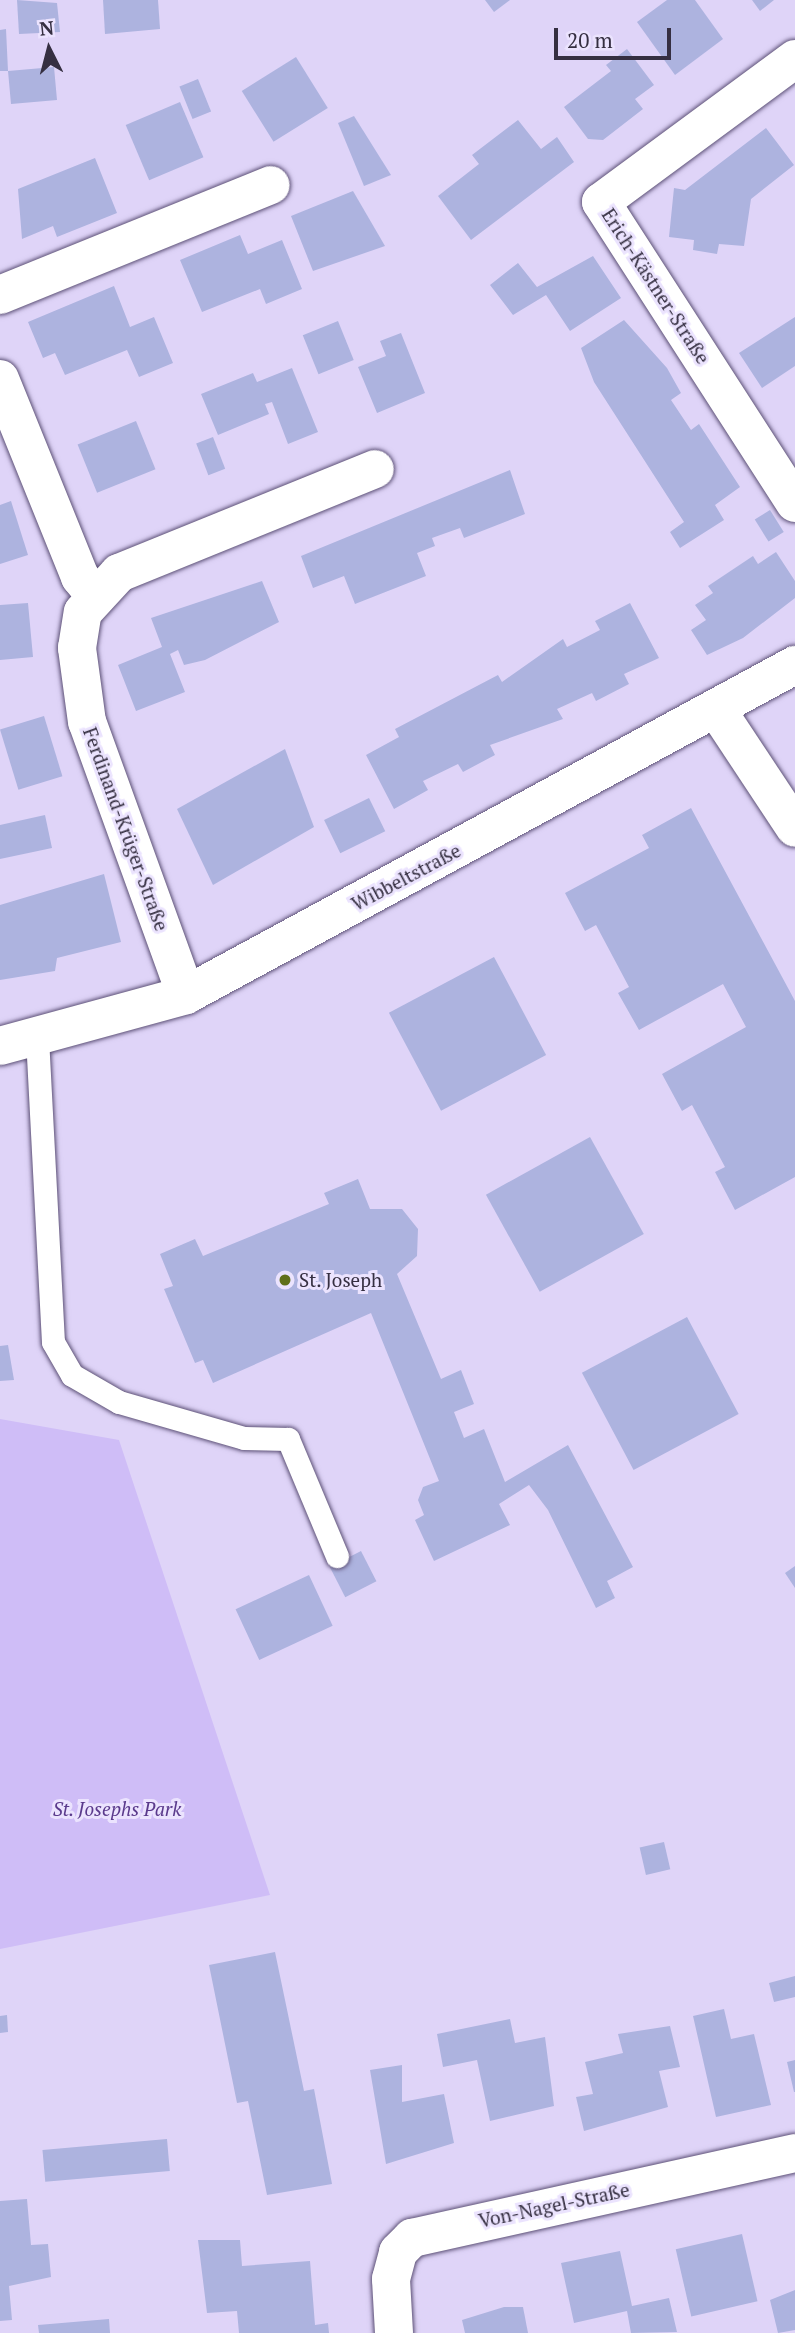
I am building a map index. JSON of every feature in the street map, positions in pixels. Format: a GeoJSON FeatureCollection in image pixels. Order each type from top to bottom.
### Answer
{"type":"FeatureCollection","features":[{"type":"Feature","properties":{"kind":"street","name":"Erich-Kästner-Straße"},"geometry":{"type":"LineString","coordinates":[[795,59],[601,202],[795,503]]}},
{"type":"Feature","properties":{"kind":"street"},"geometry":{"type":"LineString","coordinates":[[0,295],[271,185]]}},
{"type":"Feature","properties":{"kind":"street"},"geometry":{"type":"LineString","coordinates":[[0,379],[80,578],[96,597]]}},
{"type":"Feature","properties":{"kind":"street","name":"Ferdinand-Krüger-Straße"},"geometry":{"type":"LineString","coordinates":[[186,995],[87,722],[78,648],[83,612],[119,573],[375,469]]}},
{"type":"Feature","properties":{"kind":"street","name":"Wibbeltstraße"},"geometry":{"type":"LineString","coordinates":[[0,1046],[186,995],[717,710],[795,665]]}},
{"type":"Feature","properties":{"kind":"street"},"geometry":{"type":"LineString","coordinates":[[717,710],[795,828]]}},
{"type":"Feature","properties":{"kind":"street","name":"Von-Nagel-Straße"},"geometry":{"type":"LineString","coordinates":[[394,2333],[391,2279],[398,2252],[412,2238],[795,2153]]}},
{"type":"Feature","properties":{"kind":"lane"},"geometry":{"type":"LineString","coordinates":[[37,1037],[53,1342],[72,1375],[120,1402],[244,1438],[288,1439],[337,1556]]}},
{"type":"Feature","properties":{"kind":"green space","name":"St. Josephs Park"},"geometry":{"type":"Polygon","coordinates":[[[0,1419],[119,1440],[270,1895],[0,1949],[0,1419]]]}},
{"type":"Feature","properties":{"kind":"building"},"geometry":{"type":"Polygon","coordinates":[[[17,0],[57,3],[60,32],[19,34],[17,0]]]}},
{"type":"Feature","properties":{"kind":"building"},"geometry":{"type":"Polygon","coordinates":[[[103,0],[158,0],[160,29],[105,34],[103,0]]]}},
{"type":"Feature","properties":{"kind":"building"},"geometry":{"type":"Polygon","coordinates":[[[485,0],[510,0],[494,12],[485,0]]]}},
{"type":"Feature","properties":{"kind":"building"},"geometry":{"type":"Polygon","coordinates":[[[667,0],[695,0],[723,39],[675,75],[637,22],[667,0]]]}},
{"type":"Feature","properties":{"kind":"building"},"geometry":{"type":"Polygon","coordinates":[[[752,0],[774,0],[760,11],[752,0]]]}},
{"type":"Feature","properties":{"kind":"building"},"geometry":{"type":"Polygon","coordinates":[[[6,29],[8,71],[0,71],[0,30],[6,29]]]}},
{"type":"Feature","properties":{"kind":"building"},"geometry":{"type":"Polygon","coordinates":[[[627,49],[654,85],[635,99],[643,109],[603,140],[588,139],[564,107],[611,71],[606,65],[627,49]]]}},
{"type":"Feature","properties":{"kind":"building"},"geometry":{"type":"Polygon","coordinates":[[[296,57],[328,108],[274,142],[242,91],[296,57]]]}},
{"type":"Feature","properties":{"kind":"building"},"geometry":{"type":"Polygon","coordinates":[[[54,67],[57,100],[11,104],[8,71],[54,67]]]}},
{"type":"Feature","properties":{"kind":"building"},"geometry":{"type":"Polygon","coordinates":[[[198,79],[211,111],[193,119],[179,86],[198,79]]]}},
{"type":"Feature","properties":{"kind":"building"},"geometry":{"type":"Polygon","coordinates":[[[180,102],[203,157],[149,180],[126,125],[180,102]]]}},
{"type":"Feature","properties":{"kind":"building"},"geometry":{"type":"Polygon","coordinates":[[[354,116],[391,175],[364,186],[338,123],[354,116]]]}},
{"type":"Feature","properties":{"kind":"building"},"geometry":{"type":"Polygon","coordinates":[[[518,120],[541,149],[557,137],[574,162],[471,240],[438,196],[479,164],[472,155],[518,120]]]}},
{"type":"Feature","properties":{"kind":"building"},"geometry":{"type":"Polygon","coordinates":[[[766,128],[794,165],[751,199],[744,246],[719,244],[717,254],[693,250],[694,240],[669,237],[674,188],[685,190],[766,128]]]}},
{"type":"Feature","properties":{"kind":"building"},"geometry":{"type":"Polygon","coordinates":[[[95,158],[117,213],[57,237],[53,226],[22,239],[18,189],[95,158]]]}},
{"type":"Feature","properties":{"kind":"building"},"geometry":{"type":"Polygon","coordinates":[[[353,191],[385,246],[313,271],[291,216],[353,191]]]}},
{"type":"Feature","properties":{"kind":"building"},"geometry":{"type":"Polygon","coordinates":[[[240,235],[248,254],[282,240],[302,289],[266,304],[260,289],[202,312],[180,260],[240,235]]]}},
{"type":"Feature","properties":{"kind":"building"},"geometry":{"type":"Polygon","coordinates":[[[593,256],[621,298],[570,331],[546,295],[513,315],[490,285],[518,263],[537,287],[593,256]]]}},
{"type":"Feature","properties":{"kind":"building"},"geometry":{"type":"Polygon","coordinates":[[[114,286],[130,327],[154,317],[173,363],[139,377],[127,350],[65,375],[55,353],[43,358],[28,322],[114,286]]]}},
{"type":"Feature","properties":{"kind":"building"},"geometry":{"type":"Polygon","coordinates":[[[795,317],[795,366],[762,388],[739,353],[795,317]]]}},
{"type":"Feature","properties":{"kind":"building"},"geometry":{"type":"Polygon","coordinates":[[[624,320],[667,368],[681,393],[671,400],[691,430],[699,424],[740,487],[715,505],[724,520],[680,548],[670,532],[684,522],[594,382],[581,348],[624,320]]]}},
{"type":"Feature","properties":{"kind":"building"},"geometry":{"type":"Polygon","coordinates":[[[338,321],[354,360],[319,374],[303,335],[338,321]]]}},
{"type":"Feature","properties":{"kind":"building"},"geometry":{"type":"Polygon","coordinates":[[[401,333],[425,393],[377,413],[358,367],[386,356],[380,341],[401,333]]]}},
{"type":"Feature","properties":{"kind":"building"},"geometry":{"type":"Polygon","coordinates":[[[292,368],[318,432],[288,444],[272,402],[265,404],[269,414],[218,435],[201,394],[253,373],[257,382],[292,368]]]}},
{"type":"Feature","properties":{"kind":"building"},"geometry":{"type":"Polygon","coordinates":[[[136,421],[155,469],[97,493],[78,445],[136,421]]]}},
{"type":"Feature","properties":{"kind":"building"},"geometry":{"type":"Polygon","coordinates":[[[213,437],[225,469],[208,475],[196,443],[213,437]]]}},
{"type":"Feature","properties":{"kind":"building"},"geometry":{"type":"Polygon","coordinates":[[[510,470],[525,514],[464,538],[460,528],[432,538],[435,546],[417,553],[426,576],[355,604],[344,576],[313,588],[301,556],[510,470]]]}},
{"type":"Feature","properties":{"kind":"building"},"geometry":{"type":"Polygon","coordinates":[[[11,501],[28,555],[0,564],[0,505],[11,501]]]}},
{"type":"Feature","properties":{"kind":"building"},"geometry":{"type":"Polygon","coordinates":[[[770,510],[784,532],[769,542],[755,520],[770,510]]]}},
{"type":"Feature","properties":{"kind":"building"},"geometry":{"type":"Polygon","coordinates":[[[776,552],[795,581],[795,598],[743,638],[707,655],[691,630],[706,620],[695,605],[713,593],[708,586],[753,556],[758,564],[776,552]]]}},
{"type":"Feature","properties":{"kind":"building"},"geometry":{"type":"Polygon","coordinates":[[[262,581],[279,622],[205,660],[184,665],[178,650],[170,654],[185,692],[136,711],[118,665],[162,647],[151,618],[262,581]]]}},
{"type":"Feature","properties":{"kind":"building"},"geometry":{"type":"Polygon","coordinates":[[[28,603],[33,657],[0,660],[0,605],[28,603]]]}},
{"type":"Feature","properties":{"kind":"building"},"geometry":{"type":"Polygon","coordinates":[[[630,603],[659,658],[624,674],[629,684],[596,701],[592,693],[557,709],[563,719],[490,745],[495,755],[463,772],[458,764],[423,781],[428,790],[394,809],[366,755],[399,737],[395,729],[498,675],[502,682],[563,639],[567,647],[600,630],[595,621],[630,603]]]}},
{"type":"Feature","properties":{"kind":"building"},"geometry":{"type":"Polygon","coordinates":[[[44,716],[62,776],[18,790],[0,729],[44,716]]]}},
{"type":"Feature","properties":{"kind":"building"},"geometry":{"type":"Polygon","coordinates":[[[285,749],[314,827],[213,885],[177,809],[285,749]]]}},
{"type":"Feature","properties":{"kind":"building"},"geometry":{"type":"Polygon","coordinates":[[[369,798],[385,831],[340,853],[324,820],[369,798]]]}},
{"type":"Feature","properties":{"kind":"building"},"geometry":{"type":"Polygon","coordinates":[[[691,808],[795,1001],[795,1177],[735,1210],[715,1172],[725,1167],[692,1105],[682,1111],[662,1074],[746,1027],[723,984],[639,1030],[618,993],[629,987],[596,925],[585,931],[565,893],[649,848],[642,835],[691,808]]]}},
{"type":"Feature","properties":{"kind":"building"},"geometry":{"type":"Polygon","coordinates":[[[45,815],[52,848],[0,859],[0,825],[45,815]]]}},
{"type":"Feature","properties":{"kind":"building"},"geometry":{"type":"Polygon","coordinates":[[[104,874],[121,942],[57,958],[55,971],[0,980],[0,905],[104,874]]]}},
{"type":"Feature","properties":{"kind":"building"},"geometry":{"type":"Polygon","coordinates":[[[494,957],[546,1055],[441,1111],[389,1013],[494,957]]]}},
{"type":"Feature","properties":{"kind":"building"},"geometry":{"type":"Polygon","coordinates":[[[590,1137],[644,1234],[540,1292],[486,1195],[590,1137]]]}},
{"type":"Feature","properties":{"kind":"building","name":"St. Joseph"},"geometry":{"type":"Polygon","coordinates":[[[358,1179],[370,1209],[402,1209],[418,1229],[417,1256],[397,1274],[441,1379],[461,1370],[474,1404],[454,1412],[464,1438],[484,1429],[505,1482],[568,1445],[633,1567],[607,1581],[615,1598],[596,1608],[548,1510],[529,1485],[499,1504],[510,1525],[434,1561],[415,1520],[424,1515],[418,1500],[423,1487],[439,1481],[371,1313],[213,1383],[203,1360],[195,1363],[164,1289],[173,1286],[160,1254],[195,1239],[203,1256],[329,1204],[324,1193],[358,1179]]]}},
{"type":"Feature","properties":{"kind":"building"},"geometry":{"type":"Polygon","coordinates":[[[687,1317],[739,1414],[634,1470],[582,1373],[687,1317]]]}},
{"type":"Feature","properties":{"kind":"building"},"geometry":{"type":"Polygon","coordinates":[[[8,1345],[14,1380],[0,1381],[0,1346],[8,1345]]]}},
{"type":"Feature","properties":{"kind":"building"},"geometry":{"type":"Polygon","coordinates":[[[361,1551],[376,1581],[345,1597],[330,1567],[361,1551]]]}},
{"type":"Feature","properties":{"kind":"building"},"geometry":{"type":"Polygon","coordinates":[[[795,1566],[795,1588],[785,1573],[795,1566]]]}},
{"type":"Feature","properties":{"kind":"building"},"geometry":{"type":"Polygon","coordinates":[[[309,1575],[333,1626],[259,1660],[236,1609],[309,1575]]]}},
{"type":"Feature","properties":{"kind":"building"},"geometry":{"type":"Polygon","coordinates":[[[664,1842],[670,1869],[646,1875],[640,1848],[664,1842]]]}},
{"type":"Feature","properties":{"kind":"building"},"geometry":{"type":"Polygon","coordinates":[[[275,1952],[304,2091],[314,2089],[332,2184],[267,2195],[248,2101],[237,2103],[209,1965],[275,1952]]]}},
{"type":"Feature","properties":{"kind":"building"},"geometry":{"type":"Polygon","coordinates":[[[795,1976],[795,1997],[774,2002],[769,1983],[795,1976]]]}},
{"type":"Feature","properties":{"kind":"building"},"geometry":{"type":"Polygon","coordinates":[[[724,2009],[731,2039],[754,2034],[771,2105],[716,2117],[693,2016],[724,2009]]]}},
{"type":"Feature","properties":{"kind":"building"},"geometry":{"type":"Polygon","coordinates":[[[7,2015],[8,2032],[0,2033],[0,2016],[7,2015]]]}},
{"type":"Feature","properties":{"kind":"building"},"geometry":{"type":"Polygon","coordinates":[[[510,2019],[515,2043],[545,2037],[554,2106],[490,2121],[477,2060],[443,2067],[437,2034],[510,2019]]]}},
{"type":"Feature","properties":{"kind":"building"},"geometry":{"type":"Polygon","coordinates":[[[670,2026],[680,2067],[659,2071],[668,2107],[584,2131],[576,2097],[593,2094],[585,2062],[623,2053],[618,2034],[670,2026]]]}},
{"type":"Feature","properties":{"kind":"building"},"geometry":{"type":"Polygon","coordinates":[[[795,2060],[795,2092],[794,2092],[787,2062],[795,2060]]]}},
{"type":"Feature","properties":{"kind":"building"},"geometry":{"type":"Polygon","coordinates":[[[402,2065],[402,2102],[444,2094],[454,2143],[386,2164],[370,2070],[402,2065]]]}},
{"type":"Feature","properties":{"kind":"building"},"geometry":{"type":"Polygon","coordinates":[[[167,2139],[170,2171],[45,2182],[42,2150],[167,2139]]]}},
{"type":"Feature","properties":{"kind":"building"},"geometry":{"type":"Polygon","coordinates":[[[27,2199],[31,2245],[48,2244],[51,2277],[9,2286],[12,2320],[0,2321],[0,2201],[27,2199]]]}},
{"type":"Feature","properties":{"kind":"building"},"geometry":{"type":"Polygon","coordinates":[[[742,2234],[758,2301],[691,2317],[676,2249],[742,2234]]]}},
{"type":"Feature","properties":{"kind":"building"},"geometry":{"type":"Polygon","coordinates":[[[198,2240],[240,2240],[242,2266],[310,2261],[315,2325],[328,2323],[329,2333],[239,2333],[237,2311],[207,2313],[198,2240]]]}},
{"type":"Feature","properties":{"kind":"building"},"geometry":{"type":"Polygon","coordinates":[[[620,2251],[632,2306],[669,2298],[677,2332],[631,2333],[627,2311],[574,2323],[561,2263],[620,2251]]]}},
{"type":"Feature","properties":{"kind":"building"},"geometry":{"type":"Polygon","coordinates":[[[795,2290],[795,2330],[778,2333],[770,2300],[795,2290]]]}},
{"type":"Feature","properties":{"kind":"building"},"geometry":{"type":"Polygon","coordinates":[[[504,2307],[523,2307],[528,2333],[465,2333],[462,2320],[504,2307]]]}},
{"type":"Feature","properties":{"kind":"building"},"geometry":{"type":"Polygon","coordinates":[[[109,2319],[110,2333],[39,2333],[38,2325],[109,2319]]]}},
{"type":"Feature","properties":{"kind":"place","name":"St. Joseph"},"geometry":{"type":"Point","coordinates":[285,1280]}}]}
